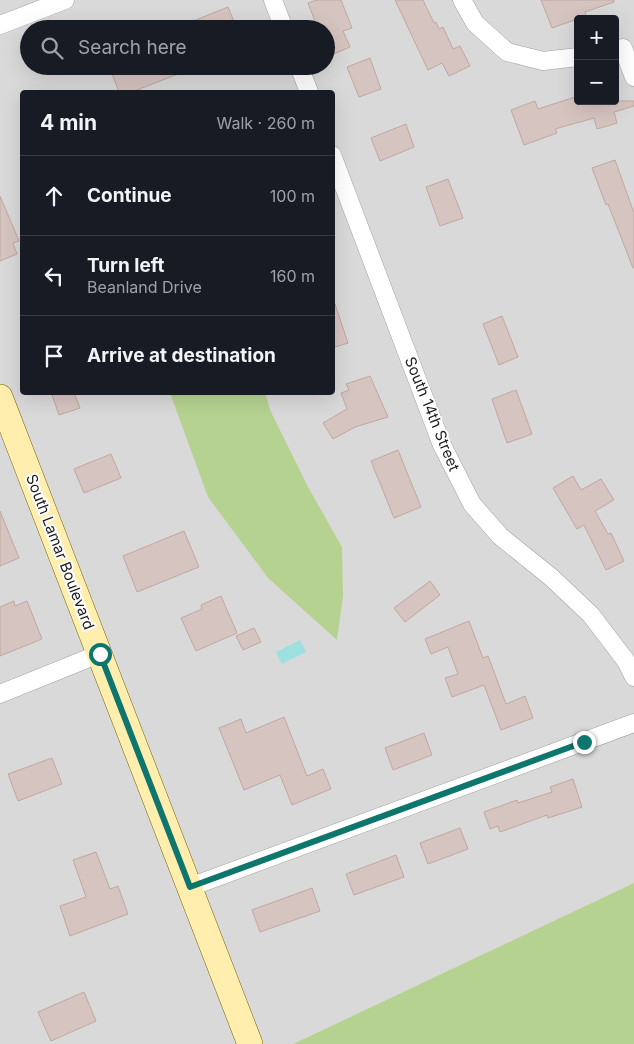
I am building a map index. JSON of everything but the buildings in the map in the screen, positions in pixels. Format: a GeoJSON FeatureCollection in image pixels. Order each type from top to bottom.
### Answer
{"type":"FeatureCollection","features":[{"type":"Feature","properties":{"kind":"street"},"geometry":{"type":"LineString","coordinates":[[0,25],[65,0]]}},
{"type":"Feature","properties":{"kind":"street"},"geometry":{"type":"LineString","coordinates":[[273,0],[281,20]]}},
{"type":"Feature","properties":{"kind":"street"},"geometry":{"type":"LineString","coordinates":[[462,0],[475,23],[507,52],[543,61],[574,58]]}},
{"type":"Feature","properties":{"kind":"street"},"geometry":{"type":"LineString","coordinates":[[624,47],[634,77]]}},
{"type":"Feature","properties":{"kind":"street"},"geometry":{"type":"LineString","coordinates":[[302,75],[308,90]]}},
{"type":"Feature","properties":{"kind":"street","name":"South 14th Street"},"geometry":{"type":"LineString","coordinates":[[335,163],[442,445],[472,504],[500,536],[552,578],[591,615],[626,661],[634,677]]}},
{"type":"Feature","properties":{"kind":"street","name":"South Lamar Boulevard"},"geometry":{"type":"LineString","coordinates":[[0,396],[250,1044]]}},
{"type":"Feature","properties":{"kind":"street"},"geometry":{"type":"LineString","coordinates":[[0,694],[100,654]]}},
{"type":"Feature","properties":{"kind":"street"},"geometry":{"type":"LineString","coordinates":[[190,887],[634,723]]}},
{"type":"Feature","properties":{"kind":"shaded area"},"geometry":{"type":"Polygon","coordinates":[[[0,0],[634,0],[634,883],[293,1044],[0,1044],[0,0]]]}},
{"type":"Feature","properties":{"kind":"green space"},"geometry":{"type":"Polygon","coordinates":[[[171,395],[266,395],[271,412],[308,487],[342,547],[343,596],[337,640],[268,578],[208,497],[171,395]]]}},
{"type":"Feature","properties":{"kind":"green space"},"geometry":{"type":"Polygon","coordinates":[[[634,883],[634,1044],[293,1044],[634,883]]]}},
{"type":"Feature","properties":{"kind":"water"},"geometry":{"type":"Polygon","coordinates":[[[300,640],[306,652],[282,664],[276,652],[300,640]]]}},
{"type":"Feature","properties":{"kind":"route"},"geometry":{"type":"LineString","coordinates":[[100,654],[190,887],[584,742]]}}]}
